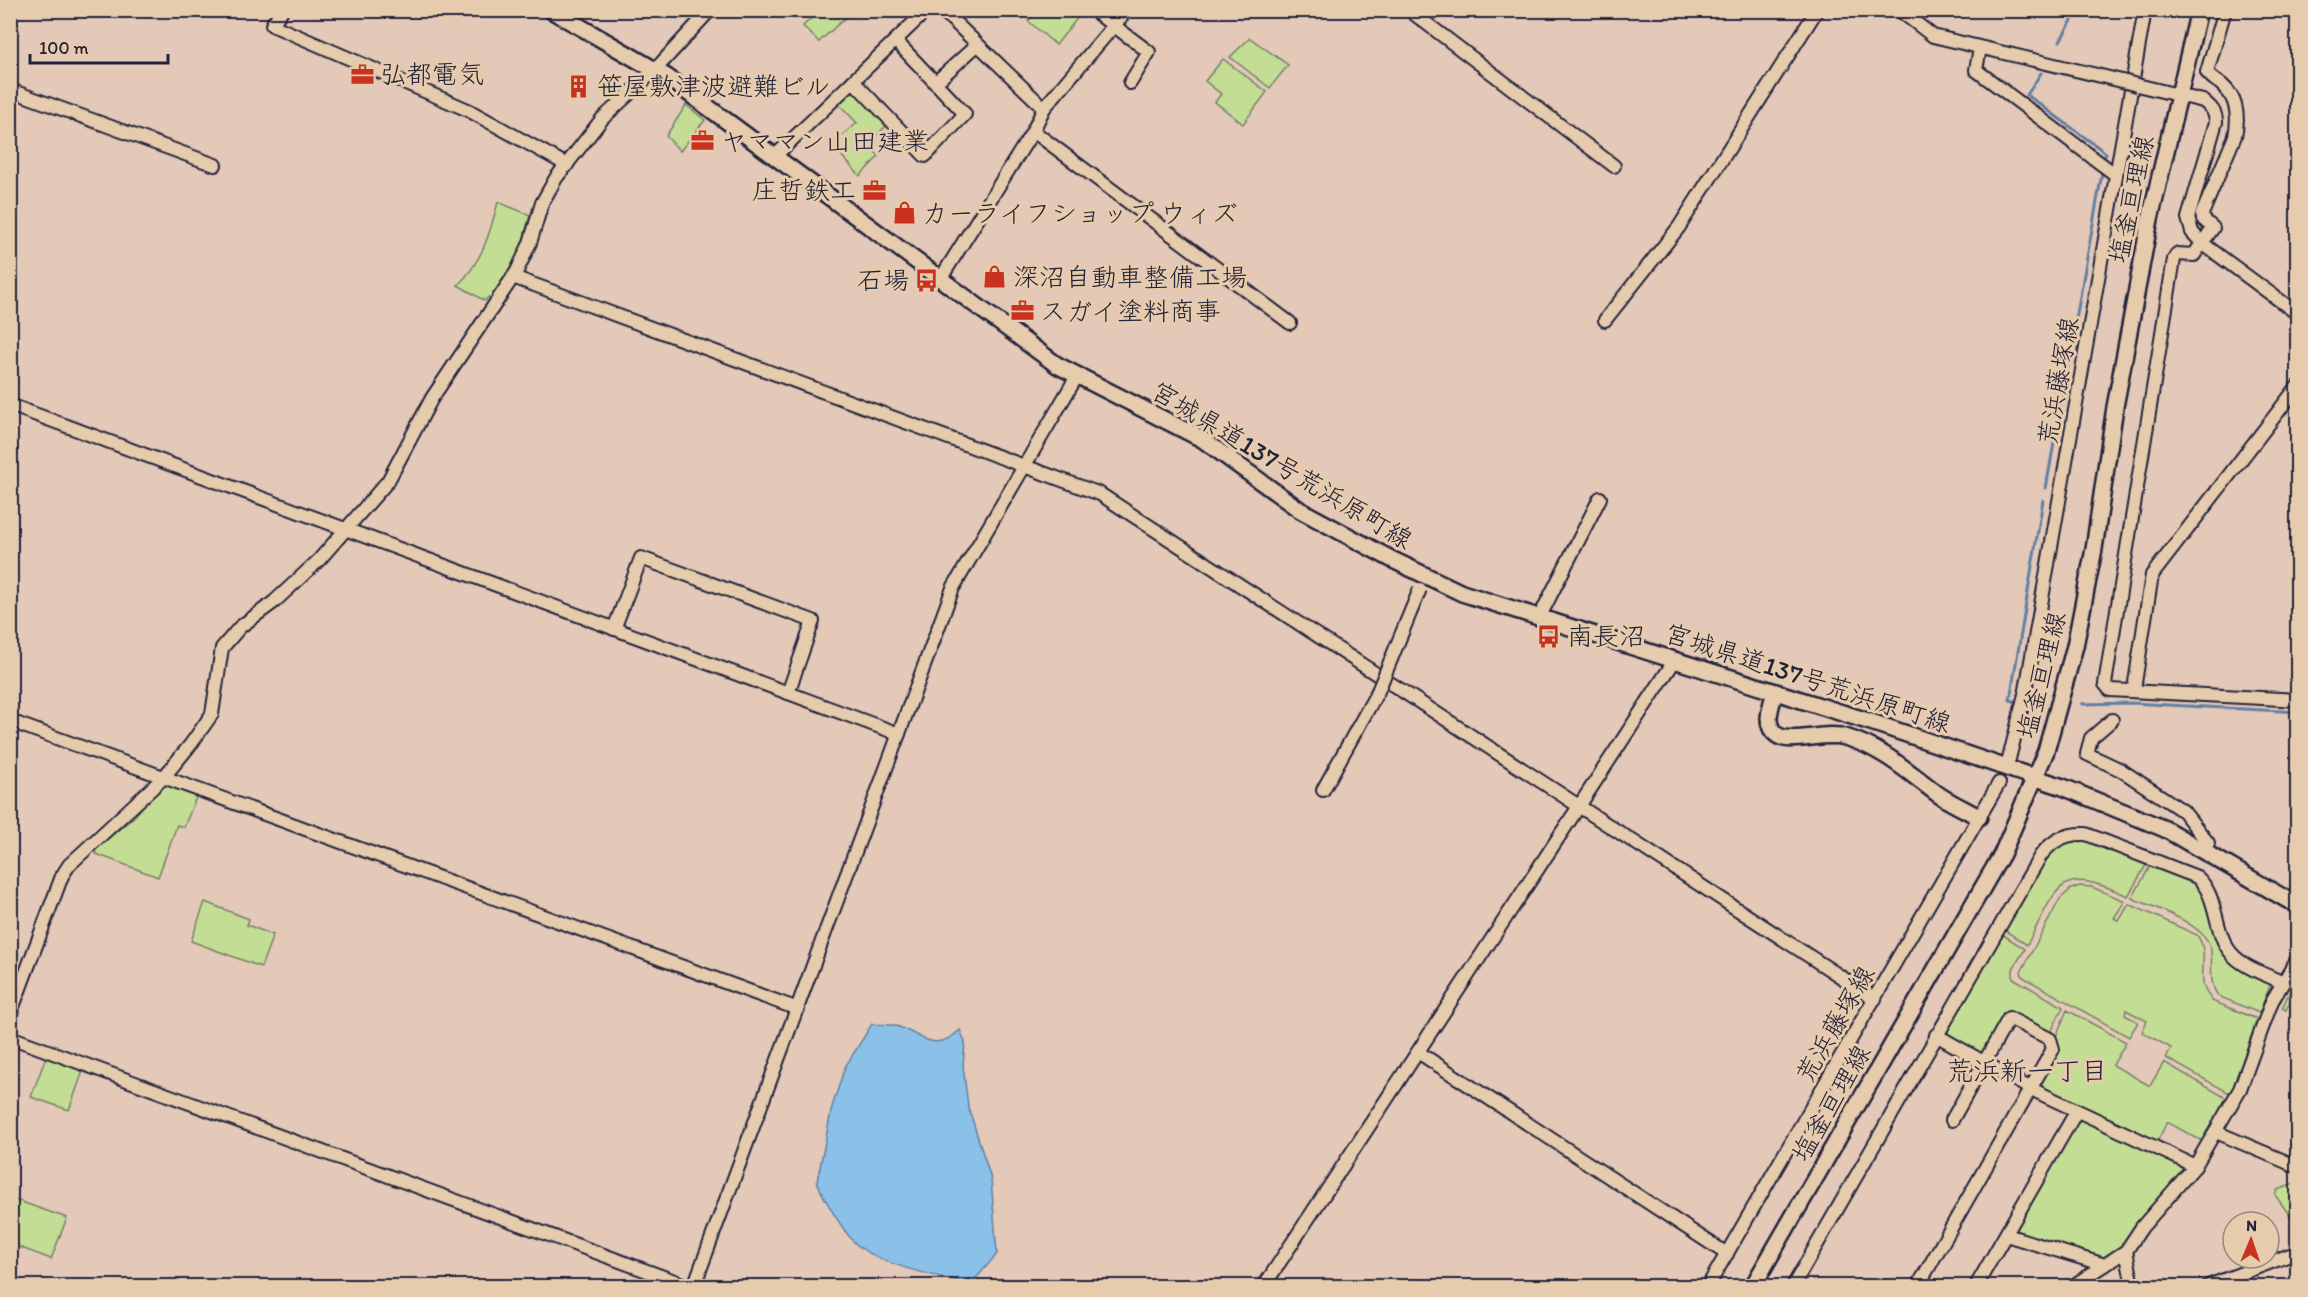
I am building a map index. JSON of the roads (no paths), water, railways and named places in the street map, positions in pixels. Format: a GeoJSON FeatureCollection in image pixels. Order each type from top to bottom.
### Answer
{"type":"FeatureCollection","features":[{"type":"Feature","properties":{"kind":"main road","name":"宮城県道137号荒浜原町線"},"geometry":{"type":"LineString","coordinates":[[551,10],[655,70],[1057,365],[1202,439],[1300,510],[1423,582],[1462,592],[1676,660],[2036,778],[2147,821],[2205,850],[2298,906]]}},
{"type":"Feature","properties":{"kind":"main road","name":"塩釜亘理線"},"geometry":{"type":"LineString","coordinates":[[1753,1287],[2002,854],[2036,778],[2075,646],[2094,549],[2120,383],[2150,219],[2199,10]]}},
{"type":"Feature","properties":{"kind":"main road"},"geometry":{"type":"LineString","coordinates":[[1775,692],[1769,722],[1771,730],[1779,737],[1790,739],[1830,734],[1857,741],[1900,763],[1939,795],[1979,817]]}},
{"type":"Feature","properties":{"kind":"street"},"geometry":{"type":"LineString","coordinates":[[282,10],[272,25],[468,110],[567,165]]}},
{"type":"Feature","properties":{"kind":"street"},"geometry":{"type":"LineString","coordinates":[[10,1014],[62,876],[69,865],[163,778],[212,714],[222,648],[240,627],[274,602],[312,567],[348,530],[388,481],[432,398],[513,277],[530,243],[542,203],[567,165],[602,119],[655,70],[710,10]]}},
{"type":"Feature","properties":{"kind":"street"},"geometry":{"type":"LineString","coordinates":[[775,156],[927,10]]}},
{"type":"Feature","properties":{"kind":"street"},"geometry":{"type":"LineString","coordinates":[[942,10],[1044,108]]}},
{"type":"Feature","properties":{"kind":"street"},"geometry":{"type":"LineString","coordinates":[[1094,10],[1112,27],[1149,52],[1130,83]]}},
{"type":"Feature","properties":{"kind":"street"},"geometry":{"type":"LineString","coordinates":[[941,278],[1033,131],[1044,108],[1127,10]]}},
{"type":"Feature","properties":{"kind":"street"},"geometry":{"type":"LineString","coordinates":[[1409,10],[1614,166]]}},
{"type":"Feature","properties":{"kind":"street"},"geometry":{"type":"LineString","coordinates":[[1605,320],[1679,227],[1817,10]]}},
{"type":"Feature","properties":{"kind":"street"},"geometry":{"type":"LineString","coordinates":[[1899,10],[1933,36],[2203,101],[2216,116],[2188,218],[2192,232],[2202,243],[2298,314]]}},
{"type":"Feature","properties":{"kind":"street","name":"荒浜藤塚線"},"geometry":{"type":"LineString","coordinates":[[2009,759],[2025,696],[2145,10]]}},
{"type":"Feature","properties":{"kind":"street"},"geometry":{"type":"LineString","coordinates":[[2225,10],[2207,72],[2234,101],[2237,123],[2235,136],[2202,214],[2203,219],[2213,228],[2194,255],[2177,254],[2174,259],[2104,677],[2105,684],[2110,690],[2134,689],[2249,699],[2298,700]]}},
{"type":"Feature","properties":{"kind":"street"},"geometry":{"type":"LineString","coordinates":[[853,81],[925,156],[965,114],[896,41]]}},
{"type":"Feature","properties":{"kind":"street"},"geometry":{"type":"LineString","coordinates":[[935,83],[977,45]]}},
{"type":"Feature","properties":{"kind":"street"},"geometry":{"type":"LineString","coordinates":[[1980,48],[1976,70],[2116,175]]}},
{"type":"Feature","properties":{"kind":"street"},"geometry":{"type":"LineString","coordinates":[[10,90],[215,165]]}},
{"type":"Feature","properties":{"kind":"street"},"geometry":{"type":"LineString","coordinates":[[1033,131],[1290,323]]}},
{"type":"Feature","properties":{"kind":"street"},"geometry":{"type":"LineString","coordinates":[[513,277],[1100,494],[1875,999]]}},
{"type":"Feature","properties":{"kind":"street"},"geometry":{"type":"LineString","coordinates":[[694,1287],[953,588],[1077,376]]}},
{"type":"Feature","properties":{"kind":"street"},"geometry":{"type":"LineString","coordinates":[[2134,689],[2152,575],[2298,386]]}},
{"type":"Feature","properties":{"kind":"street"},"geometry":{"type":"LineString","coordinates":[[10,405],[899,734]]}},
{"type":"Feature","properties":{"kind":"street"},"geometry":{"type":"LineString","coordinates":[[1539,618],[1600,498]]}},
{"type":"Feature","properties":{"kind":"street"},"geometry":{"type":"LineString","coordinates":[[614,628],[640,558],[813,621],[788,693]]}},
{"type":"Feature","properties":{"kind":"street"},"geometry":{"type":"LineString","coordinates":[[1323,790],[1378,691],[1423,582]]}},
{"type":"Feature","properties":{"kind":"street"},"geometry":{"type":"LineString","coordinates":[[1264,1287],[1676,660]]}},
{"type":"Feature","properties":{"kind":"street"},"geometry":{"type":"LineString","coordinates":[[2112,720],[2091,738],[2087,754],[2121,770],[2183,811],[2208,843],[2205,850]]}},
{"type":"Feature","properties":{"kind":"street"},"geometry":{"type":"LineString","coordinates":[[10,721],[798,1009]]}},
{"type":"Feature","properties":{"kind":"street","name":"荒浜藤塚線"},"geometry":{"type":"LineString","coordinates":[[1708,1287],[1999,783]]}},
{"type":"Feature","properties":{"kind":"street"},"geometry":{"type":"LineString","coordinates":[[1792,1287],[2041,855],[2056,839],[2075,833],[2086,834],[2197,877],[2206,887],[2222,936],[2232,955],[2281,982]]}},
{"type":"Feature","properties":{"kind":"street"},"geometry":{"type":"LineString","coordinates":[[2073,1287],[2126,1251],[2195,1166],[2240,1089],[2281,982],[2298,958]]}},
{"type":"Feature","properties":{"kind":"street"},"geometry":{"type":"LineString","coordinates":[[1918,1287],[2053,1049],[2050,1039],[2009,1018],[1953,1120]]}},
{"type":"Feature","properties":{"kind":"street"},"geometry":{"type":"LineString","coordinates":[[1936,1035],[2076,1112],[2150,1143],[2195,1166]]}},
{"type":"Feature","properties":{"kind":"street"},"geometry":{"type":"LineString","coordinates":[[10,1037],[688,1287]]}},
{"type":"Feature","properties":{"kind":"street"},"geometry":{"type":"LineString","coordinates":[[1418,1052],[1726,1254]]}},
{"type":"Feature","properties":{"kind":"street"},"geometry":{"type":"LineString","coordinates":[[1976,1287],[2076,1112]]}},
{"type":"Feature","properties":{"kind":"street"},"geometry":{"type":"LineString","coordinates":[[2216,1132],[2298,1167]]}},
{"type":"Feature","properties":{"kind":"street"},"geometry":{"type":"LineString","coordinates":[[2006,1235],[2105,1265]]}},
{"type":"Feature","properties":{"kind":"street"},"geometry":{"type":"LineString","coordinates":[[2126,1251],[2133,1287]]}},
{"type":"Feature","properties":{"kind":"street"},"geometry":{"type":"LineString","coordinates":[[2208,1287],[2298,1252]]}},
{"type":"Feature","properties":{"kind":"water"},"geometry":{"type":"Polygon","coordinates":[[[872,1024],[896,1026],[935,1042],[951,1037],[960,1030],[965,1042],[963,1066],[968,1106],[991,1179],[997,1254],[972,1283],[912,1270],[881,1259],[857,1245],[829,1206],[817,1182],[832,1107],[845,1067],[872,1024]]]}},
{"type":"Feature","properties":{"kind":"waterway"},"geometry":{"type":"LineString","coordinates":[[2060,41],[2078,10]]}},
{"type":"Feature","properties":{"kind":"waterway"},"geometry":{"type":"LineString","coordinates":[[2041,73],[2027,95],[2106,153],[2104,159]]}},
{"type":"Feature","properties":{"kind":"waterway"},"geometry":{"type":"LineString","coordinates":[[2046,488],[2102,173]]}},
{"type":"Feature","properties":{"kind":"waterway"},"geometry":{"type":"LineString","coordinates":[[2021,703],[2010,700],[2043,500]]}},
{"type":"Feature","properties":{"kind":"waterway"},"geometry":{"type":"LineString","coordinates":[[2082,704],[2131,703],[2298,712]]}},
{"type":"Feature","properties":{"kind":"waterway"},"geometry":{"type":"LineString","coordinates":[[2027,705],[2039,706]]}},
{"type":"Feature","properties":{"kind":"place","name":"弘都電気"},"geometry":{"type":"Point","coordinates":[362,74]}},
{"type":"Feature","properties":{"kind":"place","name":"笹屋敷津波避難ビル"},"geometry":{"type":"Point","coordinates":[579,86]}},
{"type":"Feature","properties":{"kind":"place","name":"ヤママン山田建業"},"geometry":{"type":"Point","coordinates":[703,141]}},
{"type":"Feature","properties":{"kind":"place","name":"庄哲鉄工"},"geometry":{"type":"Point","coordinates":[874,190]}},
{"type":"Feature","properties":{"kind":"place","name":"カーライフショップ ウィズ"},"geometry":{"type":"Point","coordinates":[904,213]}},
{"type":"Feature","properties":{"kind":"place","name":"深沼自動車整備工場"},"geometry":{"type":"Point","coordinates":[995,277]}},
{"type":"Feature","properties":{"kind":"place","name":"石場"},"geometry":{"type":"Point","coordinates":[927,280]}},
{"type":"Feature","properties":{"kind":"place","name":"スガイ塗料商事"},"geometry":{"type":"Point","coordinates":[1022,311]}},
{"type":"Feature","properties":{"kind":"place","name":"南長沼"},"geometry":{"type":"Point","coordinates":[1549,636]}},
{"type":"Feature","properties":{"kind":"district","name":"荒浜新一丁目"},"geometry":{"type":"Point","coordinates":[2027,1071]}}]}
